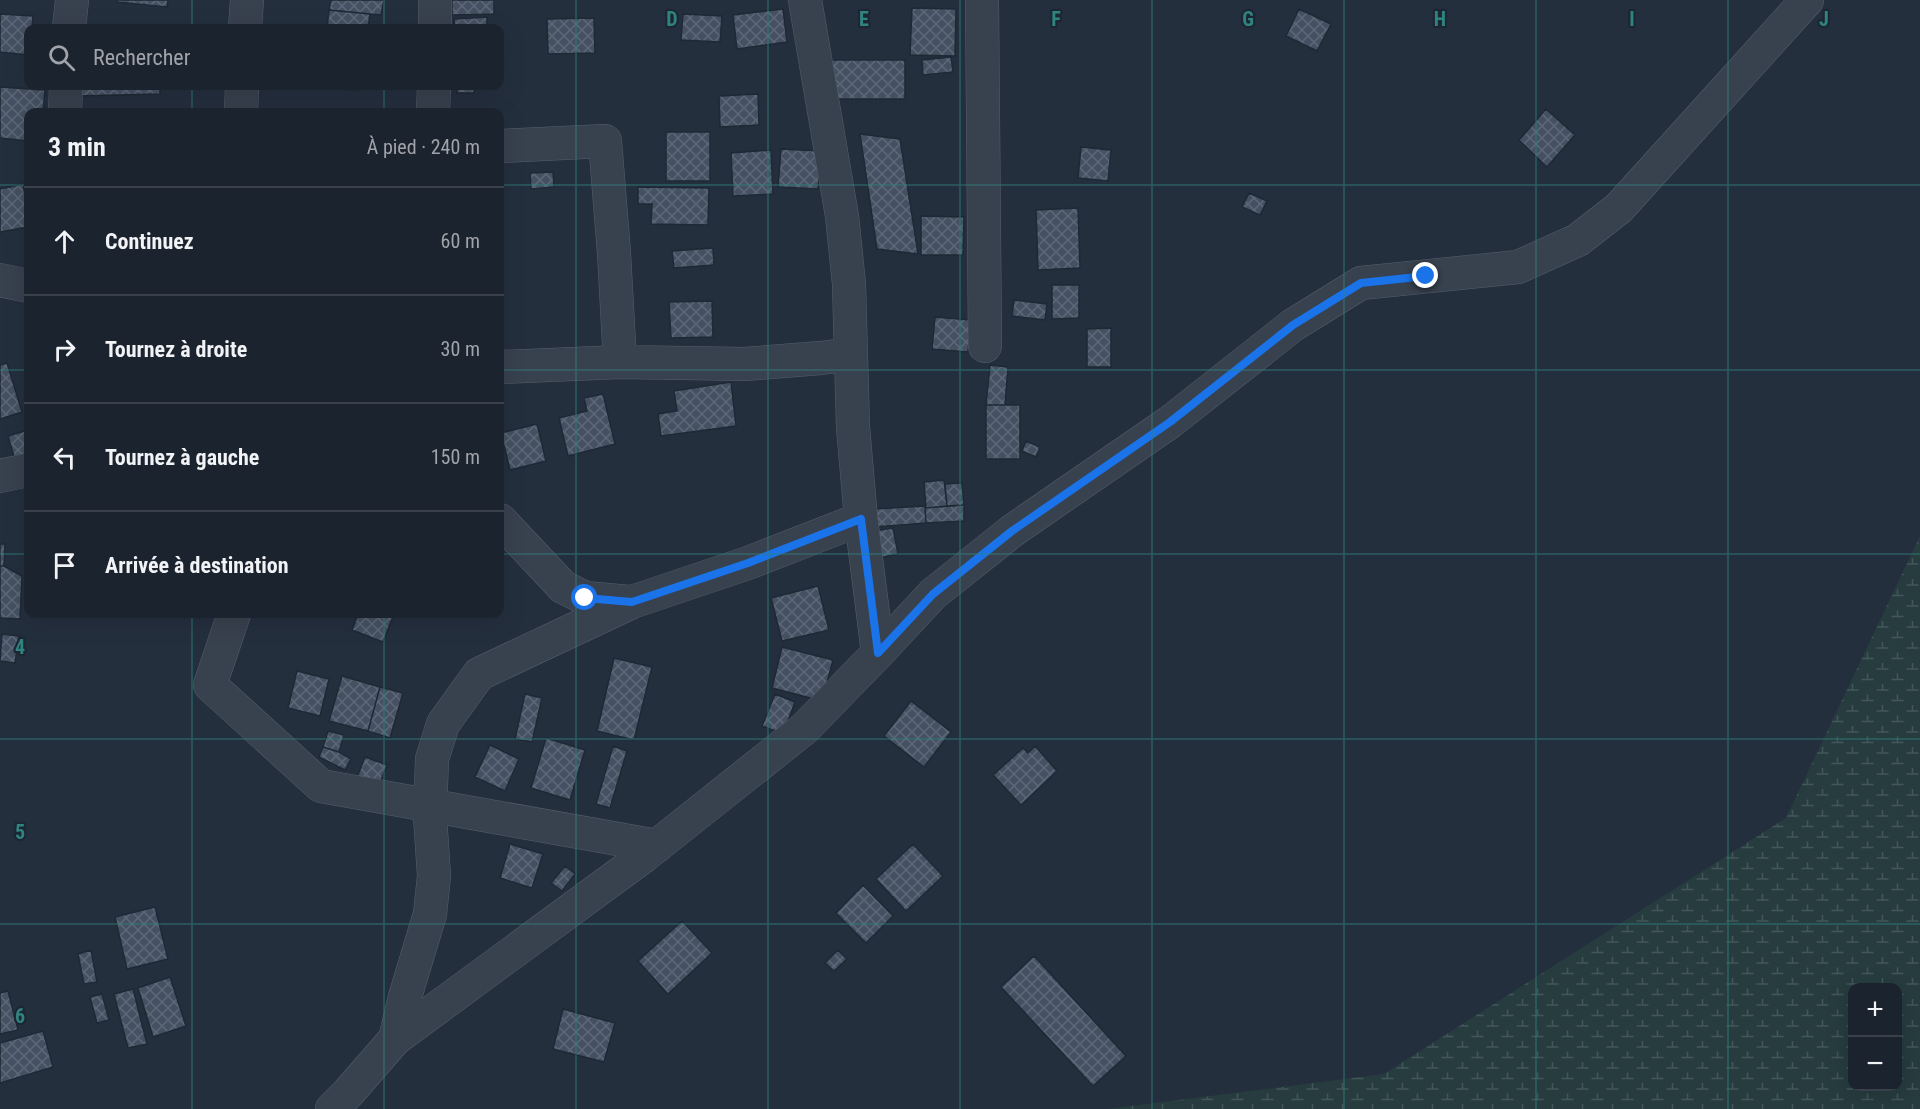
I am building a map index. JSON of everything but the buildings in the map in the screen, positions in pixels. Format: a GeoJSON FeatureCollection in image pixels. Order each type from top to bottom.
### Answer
{"type":"FeatureCollection","features":[{"type":"Feature","properties":{"kind":"street"},"geometry":{"type":"LineString","coordinates":[[69,24],[72,0]]}},
{"type":"Feature","properties":{"kind":"street"},"geometry":{"type":"LineString","coordinates":[[245,24],[247,0]]}},
{"type":"Feature","properties":{"kind":"street"},"geometry":{"type":"LineString","coordinates":[[435,0],[435,24]]}},
{"type":"Feature","properties":{"kind":"street"},"geometry":{"type":"LineString","coordinates":[[805,0],[843,216],[849,284],[853,427],[861,519],[878,653]]}},
{"type":"Feature","properties":{"kind":"street"},"geometry":{"type":"LineString","coordinates":[[982,0],[985,346]]}},
{"type":"Feature","properties":{"kind":"street"},"geometry":{"type":"LineString","coordinates":[[332,1109],[395,1040],[657,846],[805,728],[933,594],[1012,531],[1170,422],[1293,325],[1361,283],[1518,267],[1578,240],[1619,208],[1807,0]]}},
{"type":"Feature","properties":{"kind":"street"},"geometry":{"type":"LineString","coordinates":[[66,90],[66,108]]}},
{"type":"Feature","properties":{"kind":"street"},"geometry":{"type":"LineString","coordinates":[[241,108],[242,90]]}},
{"type":"Feature","properties":{"kind":"street"},"geometry":{"type":"LineString","coordinates":[[433,108],[434,90]]}},
{"type":"Feature","properties":{"kind":"street"},"geometry":{"type":"LineString","coordinates":[[504,146],[605,141],[620,362]]}},
{"type":"Feature","properties":{"kind":"street"},"geometry":{"type":"LineString","coordinates":[[0,280],[24,285]]}},
{"type":"Feature","properties":{"kind":"street"},"geometry":{"type":"LineString","coordinates":[[504,367],[620,362],[745,364],[851,354]]}},
{"type":"Feature","properties":{"kind":"street"},"geometry":{"type":"LineString","coordinates":[[0,476],[24,471]]}},
{"type":"Feature","properties":{"kind":"street"},"geometry":{"type":"LineString","coordinates":[[395,1040],[430,914],[434,876],[430,805],[432,759],[442,724],[479,674],[632,602],[758,559],[861,519]]}},
{"type":"Feature","properties":{"kind":"street"},"geometry":{"type":"LineString","coordinates":[[504,524],[563,587],[585,598],[632,602]]}},
{"type":"Feature","properties":{"kind":"street"},"geometry":{"type":"LineString","coordinates":[[233,618],[210,685],[321,786],[657,846]]}},
{"type":"Feature","properties":{"kind":"green space"},"geometry":{"type":"Polygon","coordinates":[[[1920,536],[1920,1109],[1107,1109],[1384,1074],[1786,818],[1920,536]]]}},
{"type":"Feature","properties":{"kind":"route"},"geometry":{"type":"LineString","coordinates":[[585,598],[632,602],[748,563],[861,519],[878,653],[933,594],[1012,531],[1170,422],[1293,325],[1361,283],[1426,276]]}}]}
